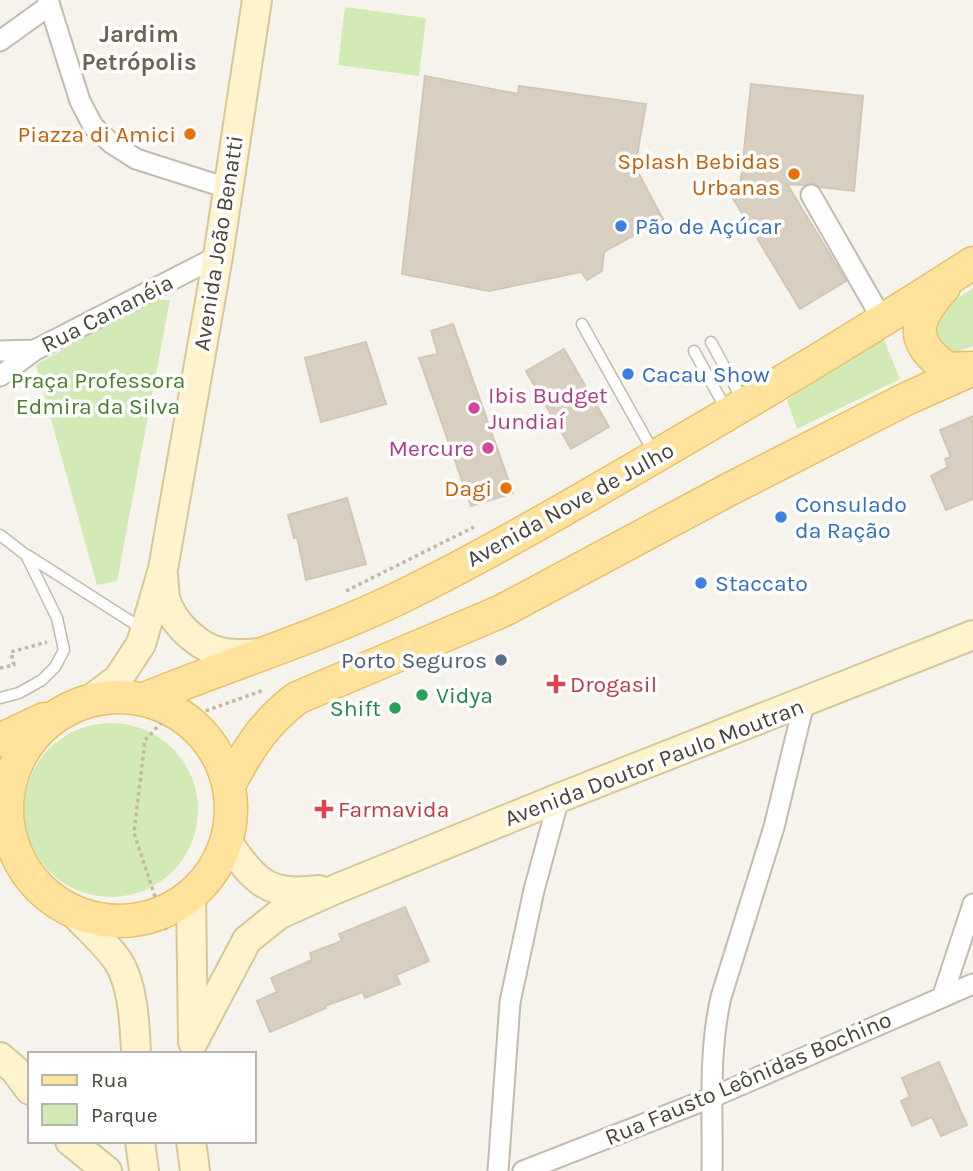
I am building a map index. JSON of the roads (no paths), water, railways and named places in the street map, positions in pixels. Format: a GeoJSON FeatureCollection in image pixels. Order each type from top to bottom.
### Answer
{"type":"FeatureCollection","features":[{"type":"Feature","properties":{"kind":"main road","name":"Avenida Nove de Julho"},"geometry":{"type":"LineString","coordinates":[[144,699],[326,631],[509,542],[737,410],[964,269]]}},
{"type":"Feature","properties":{"kind":"main road"},"geometry":{"type":"LineString","coordinates":[[964,269],[927,306],[918,324],[922,340],[930,354],[940,363],[948,369],[973,368]]}},
{"type":"Feature","properties":{"kind":"main road"},"geometry":{"type":"LineString","coordinates":[[229,785],[254,740],[276,714],[297,698],[502,611],[726,491],[906,399],[973,368]]}},
{"type":"Feature","properties":{"kind":"main road"},"geometry":{"type":"LineString","coordinates":[[0,740],[77,705],[117,696],[144,699],[186,718],[205,737],[220,759],[229,785],[232,814],[227,842],[219,863],[206,881],[164,925],[136,920],[105,922],[74,912],[46,894],[0,873]]}},
{"type":"Feature","properties":{"kind":"main road"},"geometry":{"type":"LineString","coordinates":[[46,894],[25,871],[12,843],[6,812],[10,781],[21,752],[40,728],[77,705]]}},
{"type":"Feature","properties":{"kind":"street","name":"Avenida João Benatti"},"geometry":{"type":"LineString","coordinates":[[77,705],[117,678],[126,668],[146,631],[163,569],[218,256],[257,0]]}},
{"type":"Feature","properties":{"kind":"street"},"geometry":{"type":"LineString","coordinates":[[0,41],[49,3],[80,101],[93,126],[111,143],[136,159],[227,188]]}},
{"type":"Feature","properties":{"kind":"street"},"geometry":{"type":"LineString","coordinates":[[811,195],[882,319]]}},
{"type":"Feature","properties":{"kind":"street","name":"Rua Cananéia"},"geometry":{"type":"LineString","coordinates":[[0,376],[35,350],[218,256]]}},
{"type":"Feature","properties":{"kind":"street"},"geometry":{"type":"LineString","coordinates":[[0,351],[35,350]]}},
{"type":"Feature","properties":{"kind":"street","name":"Avenida João Benatti"},"geometry":{"type":"LineString","coordinates":[[163,569],[165,598],[188,634],[213,650],[226,654],[264,653]]}},
{"type":"Feature","properties":{"kind":"street","name":"Avenida Doutor Paulo Moutran"},"geometry":{"type":"LineString","coordinates":[[336,889],[973,635]]}},
{"type":"Feature","properties":{"kind":"street"},"geometry":{"type":"LineString","coordinates":[[712,1171],[712,1051],[721,997],[774,827],[804,704]]}},
{"type":"Feature","properties":{"kind":"street"},"geometry":{"type":"LineString","coordinates":[[498,1171],[510,1002],[534,890],[559,798]]}},
{"type":"Feature","properties":{"kind":"street"},"geometry":{"type":"LineString","coordinates":[[227,842],[256,877],[276,890],[296,893],[336,889]]}},
{"type":"Feature","properties":{"kind":"street"},"geometry":{"type":"LineString","coordinates":[[193,1048],[247,940],[278,915],[336,889]]}},
{"type":"Feature","properties":{"kind":"street"},"geometry":{"type":"LineString","coordinates":[[191,896],[193,1048]]}},
{"type":"Feature","properties":{"kind":"street"},"geometry":{"type":"LineString","coordinates":[[943,995],[973,904]]}},
{"type":"Feature","properties":{"kind":"street"},"geometry":{"type":"LineString","coordinates":[[74,912],[117,959],[131,1000],[136,1052]]}},
{"type":"Feature","properties":{"kind":"street","name":"Rua Fausto Leônidas Bochino"},"geometry":{"type":"LineString","coordinates":[[523,1171],[713,1097],[973,984]]}},
{"type":"Feature","properties":{"kind":"street"},"geometry":{"type":"LineString","coordinates":[[0,1057],[15,1070],[28,1087]]}},
{"type":"Feature","properties":{"kind":"street"},"geometry":{"type":"LineString","coordinates":[[72,1143],[107,1171]]}},
{"type":"Feature","properties":{"kind":"street"},"geometry":{"type":"LineString","coordinates":[[141,1143],[144,1171]]}},
{"type":"Feature","properties":{"kind":"street"},"geometry":{"type":"LineString","coordinates":[[191,1143],[195,1171]]}},
{"type":"Feature","properties":{"kind":"lane"},"geometry":{"type":"LineString","coordinates":[[582,324],[656,456]]}},
{"type":"Feature","properties":{"kind":"lane"},"geometry":{"type":"LineString","coordinates":[[711,342],[737,410]]}},
{"type":"Feature","properties":{"kind":"lane"},"geometry":{"type":"LineString","coordinates":[[694,351],[737,410]]}},
{"type":"Feature","properties":{"kind":"lane"},"geometry":{"type":"LineString","coordinates":[[0,536],[146,631]]}},
{"type":"Feature","properties":{"kind":"lane"},"geometry":{"type":"LineString","coordinates":[[0,698],[19,693],[49,674],[64,650],[57,618],[26,555]]}},
{"type":"Feature","properties":{"kind":"place","name":"Piazza di Amici"},"geometry":{"type":"Point","coordinates":[190,134]}},
{"type":"Feature","properties":{"kind":"place","name":"Splash Bebidas Urbanas"},"geometry":{"type":"Point","coordinates":[794,174]}},
{"type":"Feature","properties":{"kind":"place","name":"Pão de Açúcar"},"geometry":{"type":"Point","coordinates":[621,226]}},
{"type":"Feature","properties":{"kind":"place","name":"Cacau Show"},"geometry":{"type":"Point","coordinates":[628,374]}},
{"type":"Feature","properties":{"kind":"place","name":"Ibis Budget Jundiaí"},"geometry":{"type":"Point","coordinates":[474,408]}},
{"type":"Feature","properties":{"kind":"place","name":"Mercure"},"geometry":{"type":"Point","coordinates":[488,448]}},
{"type":"Feature","properties":{"kind":"place","name":"Dagi"},"geometry":{"type":"Point","coordinates":[506,488]}},
{"type":"Feature","properties":{"kind":"place","name":"Consulado da Ração"},"geometry":{"type":"Point","coordinates":[781,517]}},
{"type":"Feature","properties":{"kind":"place","name":"Staccato"},"geometry":{"type":"Point","coordinates":[701,583]}},
{"type":"Feature","properties":{"kind":"place","name":"Porto Seguros"},"geometry":{"type":"Point","coordinates":[501,660]}},
{"type":"Feature","properties":{"kind":"place","name":"Drogasil"},"geometry":{"type":"Point","coordinates":[556,684]}},
{"type":"Feature","properties":{"kind":"place","name":"Vidya"},"geometry":{"type":"Point","coordinates":[422,695]}},
{"type":"Feature","properties":{"kind":"place","name":"Shift"},"geometry":{"type":"Point","coordinates":[395,708]}},
{"type":"Feature","properties":{"kind":"place","name":"Farmavida"},"geometry":{"type":"Point","coordinates":[324,809]}},
{"type":"Feature","properties":{"kind":"district","name":"Jardim Petrópolis"},"geometry":{"type":"Point","coordinates":[139,48]}},
{"type":"Feature","properties":{"kind":"park label","name":"Praça Professora Edmira da Silva"},"geometry":{"type":"Point","coordinates":[98,393]}}]}
